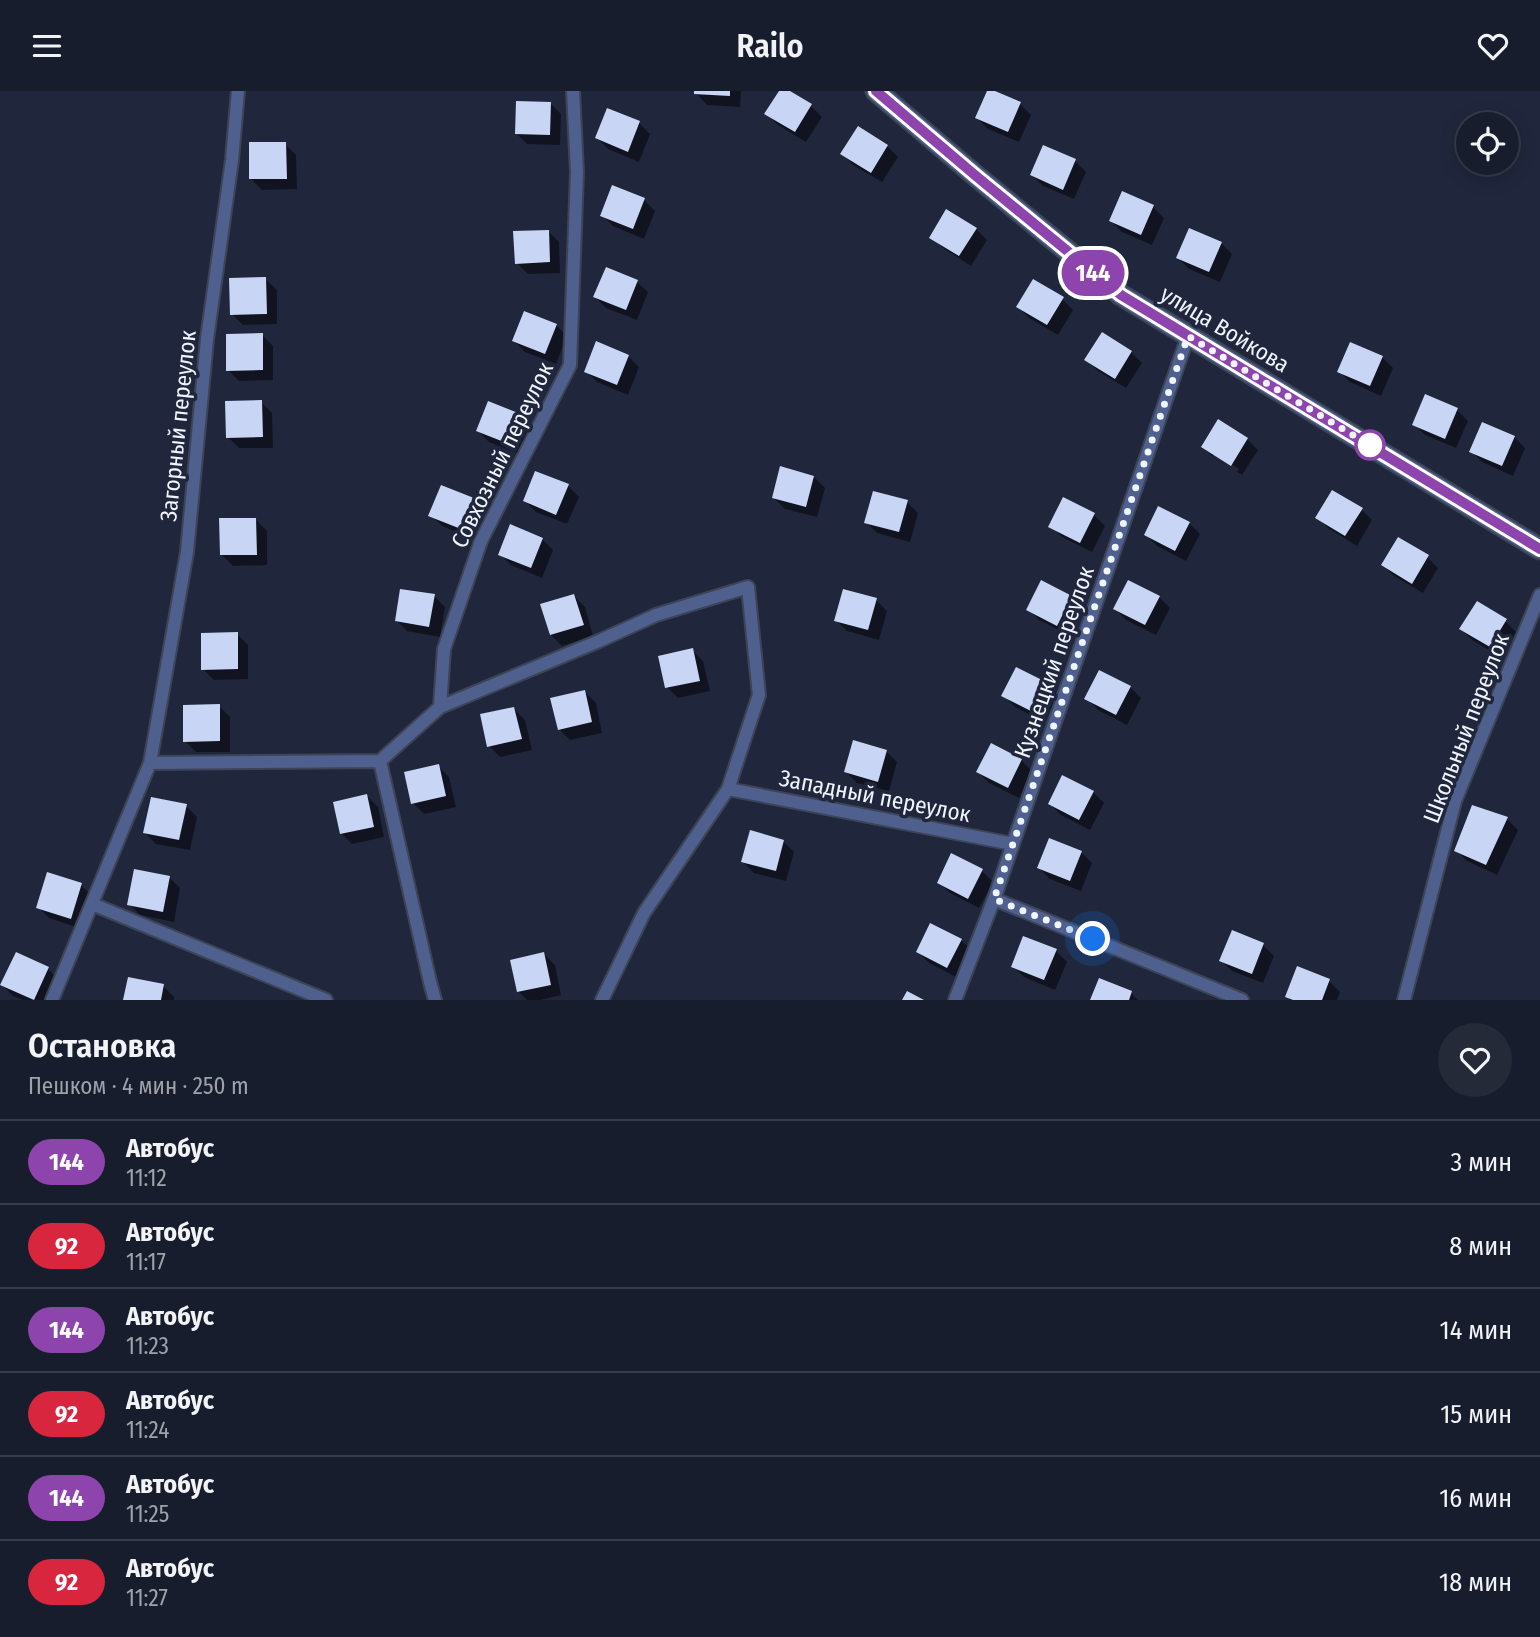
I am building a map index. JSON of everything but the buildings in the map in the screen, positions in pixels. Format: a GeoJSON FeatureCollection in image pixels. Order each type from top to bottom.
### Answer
{"type":"FeatureCollection","features":[{"type":"Feature","properties":{"kind":"street","name":"улица Войкова"},"geometry":{"type":"LineString","coordinates":[[876,91],[1121,295],[1540,549]]}},
{"type":"Feature","properties":{"kind":"lane","name":"Загорный переулок"},"geometry":{"type":"LineString","coordinates":[[52,1000],[150,763],[187,552],[207,339],[232,160],[238,91]]}},
{"type":"Feature","properties":{"kind":"lane","name":"Совхозный переулок"},"geometry":{"type":"LineString","coordinates":[[440,707],[444,649],[481,541],[570,365],[577,172],[573,91]]}},
{"type":"Feature","properties":{"kind":"lane","name":"Кузнецкий переулок"},"geometry":{"type":"LineString","coordinates":[[955,1000],[994,899],[1188,336]]}},
{"type":"Feature","properties":{"kind":"lane"},"geometry":{"type":"LineString","coordinates":[[150,763],[380,761],[440,707],[656,615],[748,587],[759,695],[728,789],[644,913],[602,1000]]}},
{"type":"Feature","properties":{"kind":"lane","name":"Школьный переулок"},"geometry":{"type":"LineString","coordinates":[[1404,1000],[1455,801],[1540,595]]}},
{"type":"Feature","properties":{"kind":"lane"},"geometry":{"type":"LineString","coordinates":[[380,761],[435,1000]]}},
{"type":"Feature","properties":{"kind":"lane","name":"Западный переулок"},"geometry":{"type":"LineString","coordinates":[[728,789],[1013,844]]}},
{"type":"Feature","properties":{"kind":"lane"},"geometry":{"type":"LineString","coordinates":[[994,899],[1242,1000]]}},
{"type":"Feature","properties":{"kind":"lane"},"geometry":{"type":"LineString","coordinates":[[92,904],[326,1000]]}},
{"type":"Feature","properties":{"kind":"bus line","name":"144"},"geometry":{"type":"LineString","coordinates":[[876,91],[1121,295],[1540,549]]}},
{"type":"Feature","properties":{"kind":"route"},"geometry":{"type":"LineString","coordinates":[[1093,939],[994,899],[1188,336],[1376,449],[1370,445]]}}]}
